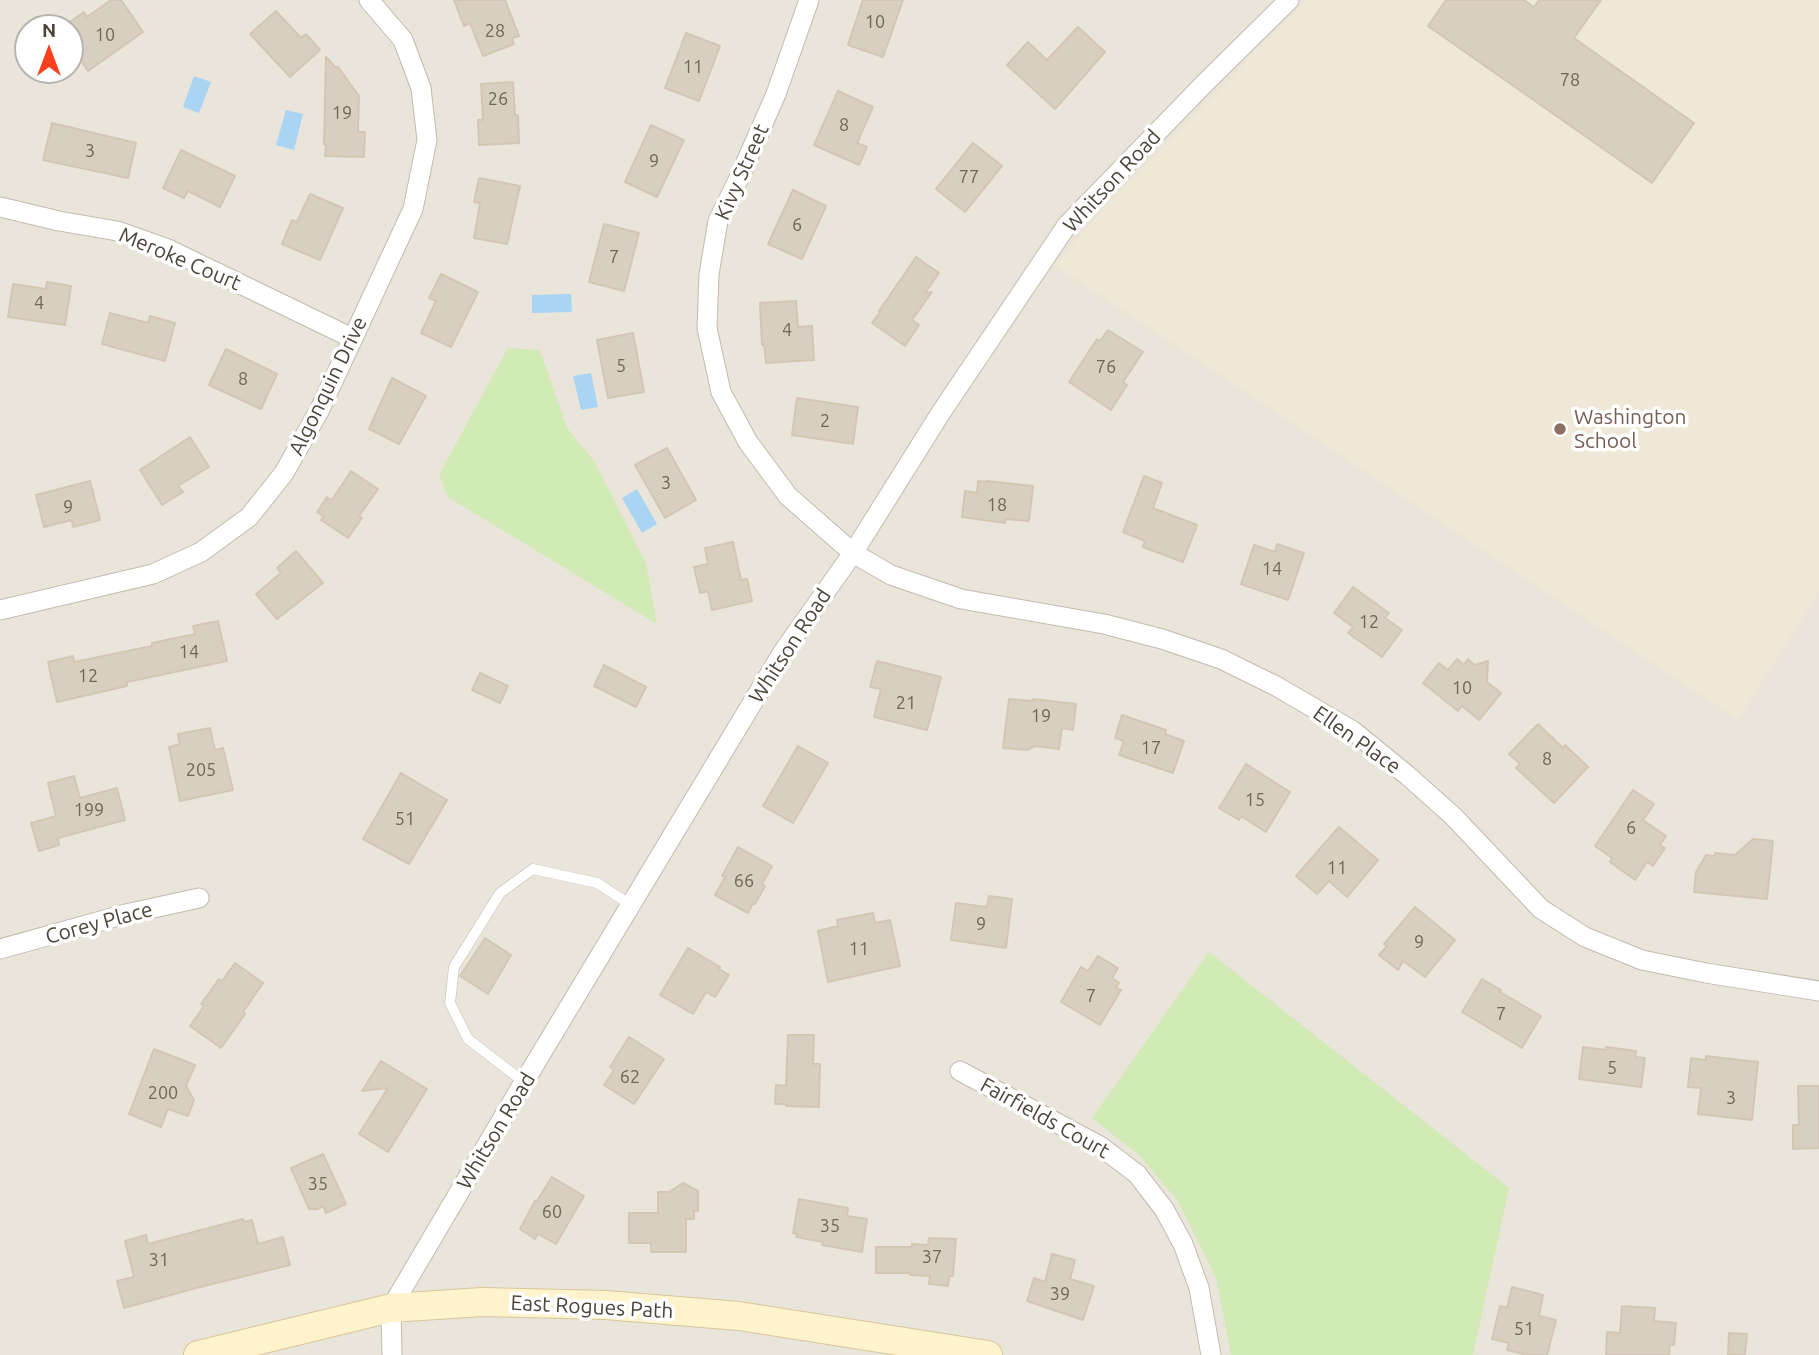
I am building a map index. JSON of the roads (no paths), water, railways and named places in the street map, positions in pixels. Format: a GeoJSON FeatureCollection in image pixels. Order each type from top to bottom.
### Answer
{"type":"FeatureCollection","features":[{"type":"Feature","properties":{"kind":"street","name":"Algonquin Drive"},"geometry":{"type":"LineString","coordinates":[[0,610],[153,574],[201,552],[249,517],[284,473],[320,409],[413,209],[427,140],[421,88],[402,40],[369,0]]}},
{"type":"Feature","properties":{"kind":"street","name":"Kivy Street"},"geometry":{"type":"LineString","coordinates":[[809,0],[776,94],[718,221],[709,274],[707,328],[720,392],[748,442],[788,496],[853,553]]}},
{"type":"Feature","properties":{"kind":"street","name":"Whitson Road"},"geometry":{"type":"LineString","coordinates":[[391,1308],[783,652],[853,553],[940,414],[1067,225],[1289,0]]}},
{"type":"Feature","properties":{"kind":"street","name":"Meroke Court"},"geometry":{"type":"LineString","coordinates":[[0,207],[117,231],[155,245],[352,338]]}},
{"type":"Feature","properties":{"kind":"street","name":"Ellen Place"},"geometry":{"type":"LineString","coordinates":[[853,553],[891,575],[961,599],[1104,624],[1162,639],[1221,659],[1276,686],[1353,731],[1453,816],[1541,909],[1585,937],[1642,960],[1819,991]]}},
{"type":"Feature","properties":{"kind":"street","name":"Corey Place"},"geometry":{"type":"LineString","coordinates":[[0,950],[125,915],[199,898]]}},
{"type":"Feature","properties":{"kind":"street","name":"Fairfields Court"},"geometry":{"type":"LineString","coordinates":[[960,1071],[1100,1146],[1137,1174],[1164,1209],[1183,1244],[1199,1289],[1211,1355]]}},
{"type":"Feature","properties":{"kind":"street","name":"East Rogues Path"},"geometry":{"type":"LineString","coordinates":[[198,1355],[391,1308],[482,1302],[605,1305],[739,1316],[989,1355]]}},
{"type":"Feature","properties":{"kind":"street"},"geometry":{"type":"LineString","coordinates":[[391,1308],[392,1355]]}},
{"type":"Feature","properties":{"kind":"lane"},"geometry":{"type":"LineString","coordinates":[[524,1082],[468,1040],[450,1003],[454,967],[500,892],[533,869],[597,883],[631,905]]}},
{"type":"Feature","properties":{"kind":"water"},"geometry":{"type":"Polygon","coordinates":[[[194,76],[211,82],[199,113],[183,107],[194,76]]]}},
{"type":"Feature","properties":{"kind":"water"},"geometry":{"type":"Polygon","coordinates":[[[286,110],[303,114],[294,150],[276,145],[286,110]]]}},
{"type":"Feature","properties":{"kind":"water"},"geometry":{"type":"Polygon","coordinates":[[[571,294],[572,312],[532,313],[532,295],[571,294]]]}},
{"type":"Feature","properties":{"kind":"water"},"geometry":{"type":"Polygon","coordinates":[[[591,373],[598,407],[581,410],[573,376],[591,373]]]}},
{"type":"Feature","properties":{"kind":"water"},"geometry":{"type":"Polygon","coordinates":[[[637,489],[657,524],[642,533],[622,498],[637,489]]]}},
{"type":"Feature","properties":{"kind":"place","name":"Washington School"},"geometry":{"type":"Point","coordinates":[1560,429]}}]}
